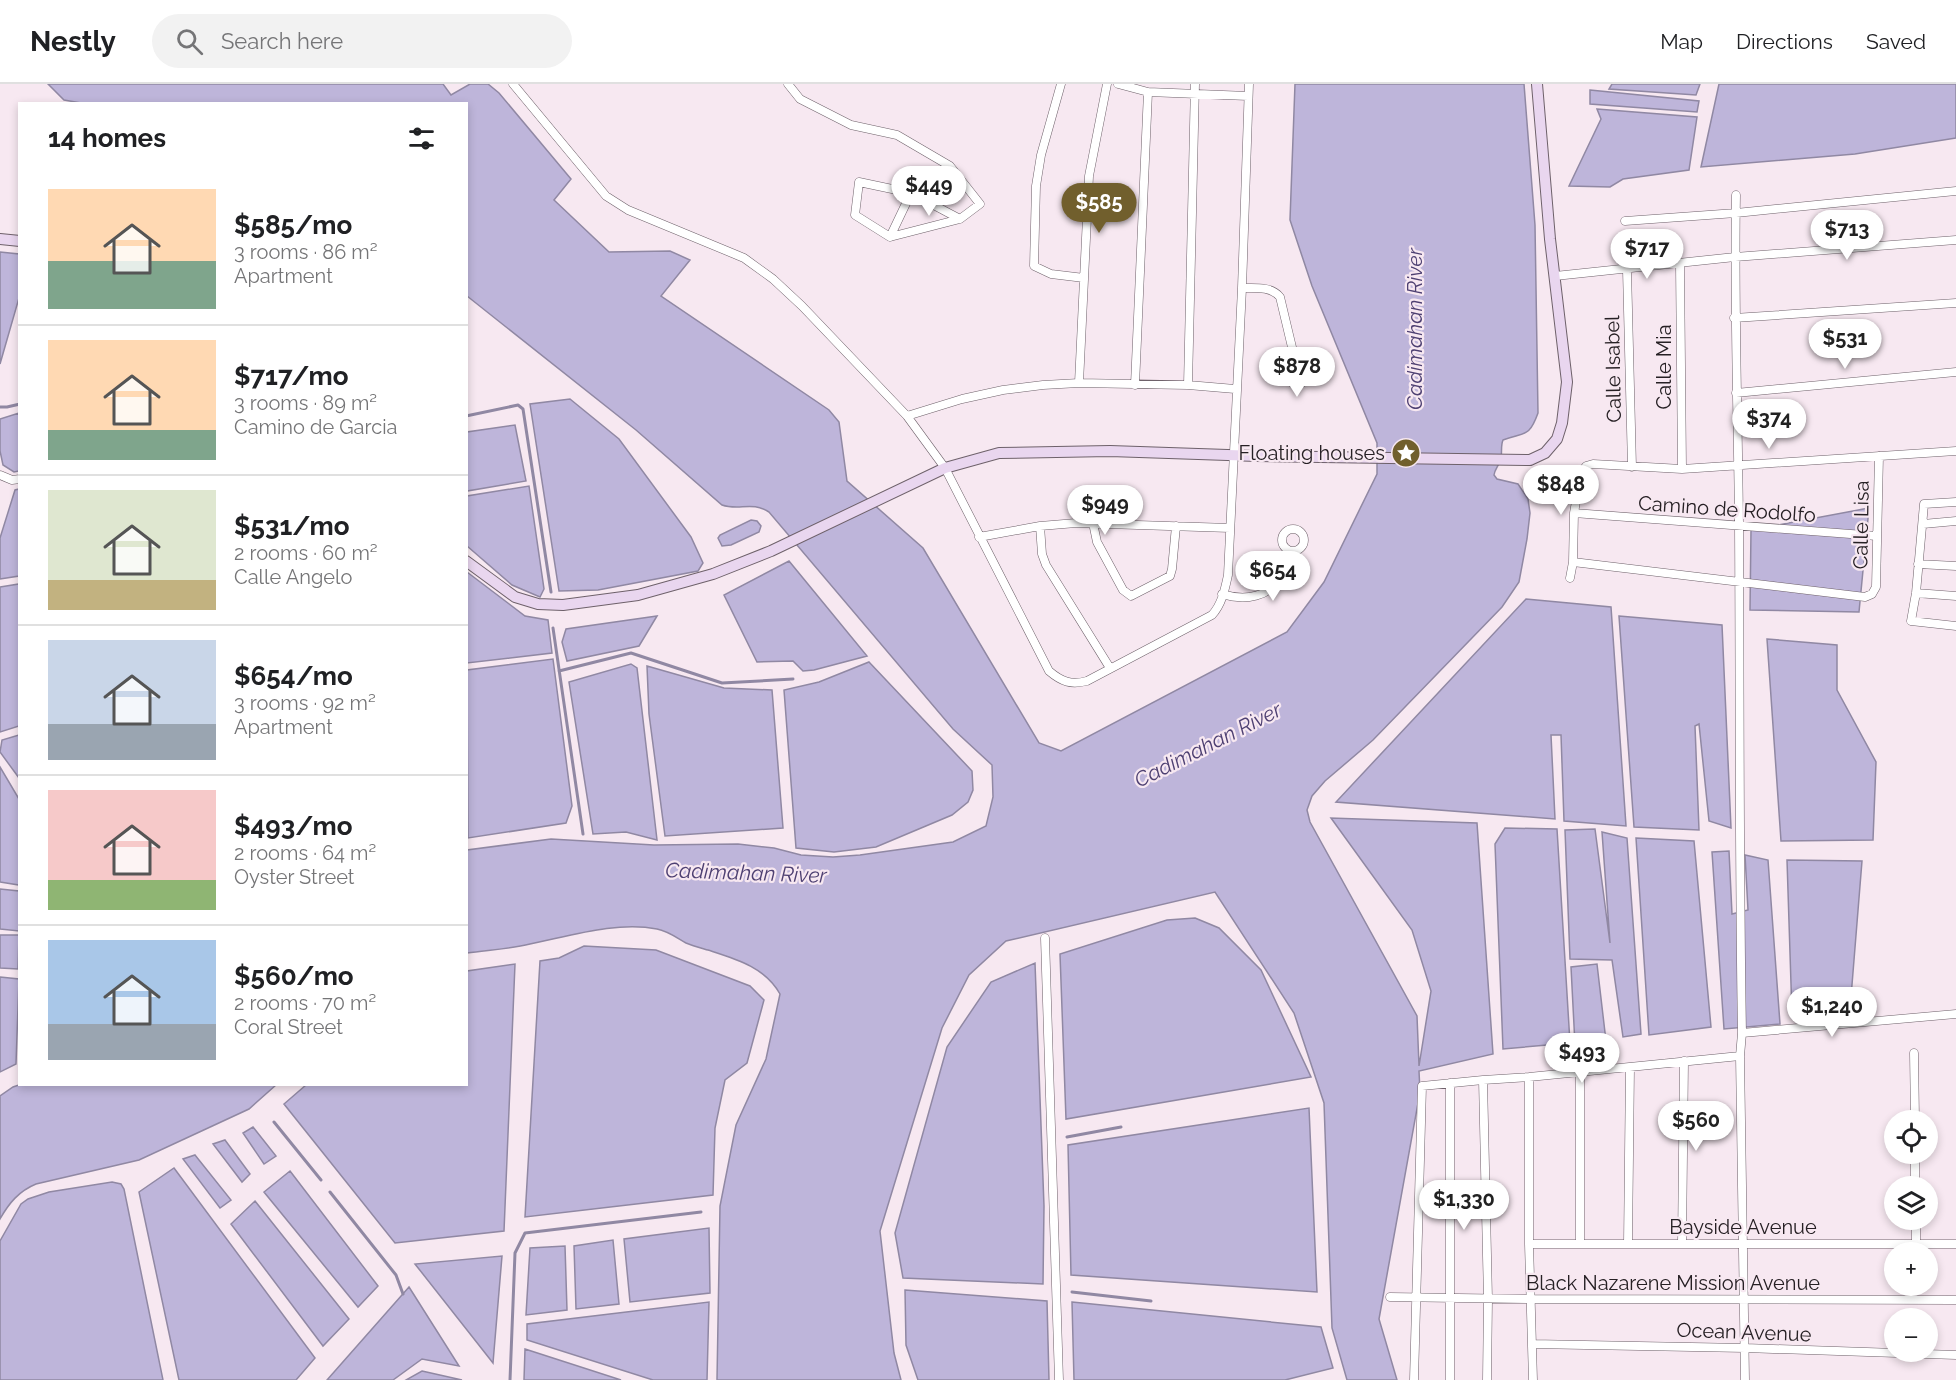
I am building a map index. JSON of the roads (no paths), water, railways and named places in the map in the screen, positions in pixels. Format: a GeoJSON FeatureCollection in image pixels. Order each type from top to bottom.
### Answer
{"type":"FeatureCollection","features":[{"type":"Feature","properties":{"kind":"main road"},"geometry":{"type":"LineString","coordinates":[[468,562],[515,597],[538,604],[563,605],[638,595],[713,574],[771,550],[945,468],[999,453],[1110,451],[1530,460],[1545,453],[1557,439],[1562,423],[1567,382],[1550,239],[1537,84]]}},
{"type":"Feature","properties":{"kind":"main road"},"geometry":{"type":"LineString","coordinates":[[0,239],[18,241]]}},
{"type":"Feature","properties":{"kind":"street"},"geometry":{"type":"LineString","coordinates":[[513,84],[606,196],[628,210],[744,258],[773,279],[802,306],[907,416],[945,468],[1049,671],[1066,683],[1077,684],[1088,681],[1212,615],[1219,607],[1225,590],[1228,574],[1235,389],[1242,288],[1249,84]]}},
{"type":"Feature","properties":{"kind":"street"},"geometry":{"type":"LineString","coordinates":[[788,84],[800,99],[851,125],[897,135],[950,166],[980,204],[960,219],[890,237],[855,215],[859,182],[911,193],[960,219]]}},
{"type":"Feature","properties":{"kind":"street"},"geometry":{"type":"LineString","coordinates":[[1061,84],[1041,155],[1036,186],[1034,266],[1051,274],[1084,278]]}},
{"type":"Feature","properties":{"kind":"street"},"geometry":{"type":"LineString","coordinates":[[1079,383],[1089,176],[1107,84]]}},
{"type":"Feature","properties":{"kind":"street"},"geometry":{"type":"LineString","coordinates":[[1118,84],[1148,92],[1248,96]]}},
{"type":"Feature","properties":{"kind":"street"},"geometry":{"type":"LineString","coordinates":[[1188,385],[1195,84]]}},
{"type":"Feature","properties":{"kind":"street"},"geometry":{"type":"LineString","coordinates":[[1135,385],[1148,92]]}},
{"type":"Feature","properties":{"kind":"street"},"geometry":{"type":"LineString","coordinates":[[1624,221],[1736,213],[1956,191]]}},
{"type":"Feature","properties":{"kind":"street"},"geometry":{"type":"LineString","coordinates":[[890,237],[911,193]]}},
{"type":"Feature","properties":{"kind":"street"},"geometry":{"type":"LineString","coordinates":[[1736,195],[1734,318],[1739,527],[1742,1033],[1740,1056],[1745,1380]]}},
{"type":"Feature","properties":{"kind":"street"},"geometry":{"type":"LineString","coordinates":[[1555,276],[1735,257],[1956,240]]}},
{"type":"Feature","properties":{"kind":"street","name":"Calle Mia"},"geometry":{"type":"LineString","coordinates":[[1680,264],[1682,469]]}},
{"type":"Feature","properties":{"kind":"street","name":"Calle Isabel"},"geometry":{"type":"LineString","coordinates":[[1627,270],[1632,467]]}},
{"type":"Feature","properties":{"kind":"street"},"geometry":{"type":"LineString","coordinates":[[1242,288],[1276,291],[1280,297],[1296,364]]}},
{"type":"Feature","properties":{"kind":"street"},"geometry":{"type":"LineString","coordinates":[[1734,318],[1956,303]]}},
{"type":"Feature","properties":{"kind":"street"},"geometry":{"type":"LineString","coordinates":[[1736,393],[1956,372]]}},
{"type":"Feature","properties":{"kind":"street"},"geometry":{"type":"LineString","coordinates":[[907,416],[962,399],[1003,390],[1079,383],[1188,385],[1235,389]]}},
{"type":"Feature","properties":{"kind":"street"},"geometry":{"type":"LineString","coordinates":[[1570,578],[1573,562],[1574,513],[1581,472],[1586,466],[1593,464],[1682,469],[1956,451]]}},
{"type":"Feature","properties":{"kind":"street","name":"Calle Lisa"},"geometry":{"type":"LineString","coordinates":[[1738,582],[1865,597],[1872,594],[1876,587],[1879,456]]}},
{"type":"Feature","properties":{"kind":"street"},"geometry":{"type":"LineString","coordinates":[[0,475],[12,480],[18,479]]}},
{"type":"Feature","properties":{"kind":"street"},"geometry":{"type":"LineString","coordinates":[[1956,502],[1924,504],[1916,593],[1911,621],[1956,626]]}},
{"type":"Feature","properties":{"kind":"street","name":"Camino de Rodolfo"},"geometry":{"type":"LineString","coordinates":[[1574,513],[1877,536]]}},
{"type":"Feature","properties":{"kind":"street"},"geometry":{"type":"LineString","coordinates":[[1923,524],[1956,521]]}},
{"type":"Feature","properties":{"kind":"street"},"geometry":{"type":"LineString","coordinates":[[979,537],[1040,526],[1093,523],[1230,528]]}},
{"type":"Feature","properties":{"kind":"street"},"geometry":{"type":"LineString","coordinates":[[1093,523],[1097,542],[1123,590],[1131,596],[1170,576],[1176,526]]}},
{"type":"Feature","properties":{"kind":"street"},"geometry":{"type":"LineString","coordinates":[[1040,526],[1042,554],[1046,564],[1110,668]]}},
{"type":"Feature","properties":{"kind":"street"},"geometry":{"type":"LineString","coordinates":[[1222,594],[1247,598],[1267,591],[1282,575],[1288,550]]}},
{"type":"Feature","properties":{"kind":"street"},"geometry":{"type":"LineString","coordinates":[[1573,562],[1738,582]]}},
{"type":"Feature","properties":{"kind":"street"},"geometry":{"type":"LineString","coordinates":[[1918,564],[1956,566]]}},
{"type":"Feature","properties":{"kind":"street"},"geometry":{"type":"LineString","coordinates":[[1916,593],[1956,596]]}},
{"type":"Feature","properties":{"kind":"street"},"geometry":{"type":"LineString","coordinates":[[1046,938],[1059,1380]]}},
{"type":"Feature","properties":{"kind":"street"},"geometry":{"type":"LineString","coordinates":[[1742,1033],[1956,1014]]}},
{"type":"Feature","properties":{"kind":"street"},"geometry":{"type":"LineString","coordinates":[[1914,1053],[1915,1110]]}},
{"type":"Feature","properties":{"kind":"street"},"geometry":{"type":"LineString","coordinates":[[1414,1380],[1422,1086],[1740,1056]]}},
{"type":"Feature","properties":{"kind":"street"},"geometry":{"type":"LineString","coordinates":[[1683,1244],[1684,1061]]}},
{"type":"Feature","properties":{"kind":"street"},"geometry":{"type":"LineString","coordinates":[[1628,1244],[1630,1067]]}},
{"type":"Feature","properties":{"kind":"street"},"geometry":{"type":"LineString","coordinates":[[1580,1071],[1580,1244]]}},
{"type":"Feature","properties":{"kind":"street"},"geometry":{"type":"LineString","coordinates":[[1528,1077],[1533,1380]]}},
{"type":"Feature","properties":{"kind":"street"},"geometry":{"type":"LineString","coordinates":[[1483,1080],[1488,1299],[1486,1380]]}},
{"type":"Feature","properties":{"kind":"street"},"geometry":{"type":"LineString","coordinates":[[1450,1083],[1450,1380]]}},
{"type":"Feature","properties":{"kind":"street","name":"Bayside Avenue"},"geometry":{"type":"LineString","coordinates":[[1529,1244],[1884,1244]]}},
{"type":"Feature","properties":{"kind":"street","name":"Bayside Avenue"},"geometry":{"type":"LineString","coordinates":[[1938,1244],[1956,1244]]}},
{"type":"Feature","properties":{"kind":"street","name":"Black Nazarene Mission Avenue"},"geometry":{"type":"LineString","coordinates":[[1390,1297],[1956,1300]]}},
{"type":"Feature","properties":{"kind":"street","name":"Ocean Avenue"},"geometry":{"type":"LineString","coordinates":[[1532,1344],[1956,1355]]}},
{"type":"Feature","properties":{"kind":"water","name":"Cadimahan River"},"geometry":{"type":"Polygon","coordinates":[[[48,84],[443,84],[451,95],[470,84],[488,84],[499,93],[571,179],[554,200],[609,252],[670,251],[690,260],[661,296],[829,410],[839,422],[847,481],[923,548],[1039,743],[1061,751],[1287,632],[1324,582],[1377,474],[1377,443],[1312,286],[1290,220],[1295,84],[1524,84],[1535,225],[1538,413],[1529,430],[1503,440],[1501,458],[1494,475],[1497,479],[1518,484],[1528,499],[1530,513],[1519,582],[1502,607],[1373,740],[1325,781],[1312,796],[1307,810],[1310,822],[1417,1016],[1419,1066],[1431,991],[1412,930],[1331,818],[1477,823],[1493,1054],[1419,1071],[1420,1092],[1379,1319],[1397,1380],[1347,1380],[1332,1328],[1324,1103],[1294,1013],[1215,892],[1006,941],[969,975],[942,1028],[880,1231],[894,1353],[901,1380],[717,1380],[720,1206],[736,1125],[766,1059],[780,994],[766,977],[749,965],[689,944],[669,933],[642,927],[610,928],[515,947],[468,953],[468,850],[551,839],[654,845],[738,844],[774,848],[801,855],[833,857],[953,842],[986,826],[993,797],[992,765],[953,729],[769,512],[757,507],[722,505],[636,430],[468,297],[468,102],[75,102],[64,100],[48,84]]]}},
{"type":"Feature","properties":{"kind":"water"},"geometry":{"type":"Polygon","coordinates":[[[1612,84],[1700,84],[1696,95],[1609,89],[1612,84]]]}},
{"type":"Feature","properties":{"kind":"water"},"geometry":{"type":"Polygon","coordinates":[[[1719,84],[1956,84],[1956,138],[1855,154],[1701,167],[1719,84]]]}},
{"type":"Feature","properties":{"kind":"water"},"geometry":{"type":"Polygon","coordinates":[[[1590,90],[1699,101],[1697,112],[1590,104],[1590,90]]]}},
{"type":"Feature","properties":{"kind":"water"},"geometry":{"type":"Polygon","coordinates":[[[1597,109],[1697,117],[1689,170],[1623,179],[1610,187],[1569,186],[1601,119],[1597,109]]]}},
{"type":"Feature","properties":{"kind":"water"},"geometry":{"type":"Polygon","coordinates":[[[0,252],[18,254],[18,301],[0,364],[0,252]]]}},
{"type":"Feature","properties":{"kind":"water"},"geometry":{"type":"Polygon","coordinates":[[[570,399],[619,439],[691,537],[703,563],[698,571],[598,590],[559,591],[530,404],[570,399]]]}},
{"type":"Feature","properties":{"kind":"water"},"geometry":{"type":"Polygon","coordinates":[[[18,413],[18,471],[14,472],[3,465],[0,451],[0,419],[18,413]]]}},
{"type":"Feature","properties":{"kind":"water"},"geometry":{"type":"Polygon","coordinates":[[[515,425],[526,481],[468,491],[468,432],[515,425]]]}},
{"type":"Feature","properties":{"kind":"water"},"geometry":{"type":"Polygon","coordinates":[[[529,486],[544,589],[540,597],[512,585],[468,547],[468,496],[529,486]]]}},
{"type":"Feature","properties":{"kind":"water"},"geometry":{"type":"Polygon","coordinates":[[[18,489],[18,576],[0,579],[0,538],[15,490],[18,489]]]}},
{"type":"Feature","properties":{"kind":"water"},"geometry":{"type":"Polygon","coordinates":[[[1869,508],[1859,612],[1750,610],[1751,530],[1869,508]]]}},
{"type":"Feature","properties":{"kind":"water"},"geometry":{"type":"Polygon","coordinates":[[[751,520],[757,521],[761,526],[759,532],[731,545],[722,546],[718,538],[720,535],[751,520]]]}},
{"type":"Feature","properties":{"kind":"water"},"geometry":{"type":"Polygon","coordinates":[[[789,561],[867,656],[803,671],[793,661],[757,662],[724,595],[789,561]]]}},
{"type":"Feature","properties":{"kind":"water"},"geometry":{"type":"Polygon","coordinates":[[[468,573],[525,616],[548,620],[552,653],[468,663],[468,573]]]}},
{"type":"Feature","properties":{"kind":"water"},"geometry":{"type":"Polygon","coordinates":[[[18,584],[18,726],[0,732],[0,587],[18,584]]]}},
{"type":"Feature","properties":{"kind":"water"},"geometry":{"type":"Polygon","coordinates":[[[1526,599],[1611,607],[1626,826],[1564,821],[1561,735],[1551,735],[1555,819],[1336,802],[1526,599]]]}},
{"type":"Feature","properties":{"kind":"water"},"geometry":{"type":"Polygon","coordinates":[[[657,616],[639,646],[567,661],[562,642],[566,629],[657,616]]]}},
{"type":"Feature","properties":{"kind":"water"},"geometry":{"type":"Polygon","coordinates":[[[1619,616],[1722,625],[1731,828],[1709,821],[1699,724],[1695,726],[1699,830],[1634,827],[1619,616]]]}},
{"type":"Feature","properties":{"kind":"water"},"geometry":{"type":"Polygon","coordinates":[[[1767,639],[1837,645],[1837,690],[1876,762],[1873,840],[1781,841],[1767,639]]]}},
{"type":"Feature","properties":{"kind":"water"},"geometry":{"type":"Polygon","coordinates":[[[553,659],[572,806],[566,823],[468,838],[468,670],[553,659]]]}},
{"type":"Feature","properties":{"kind":"water"},"geometry":{"type":"Polygon","coordinates":[[[869,662],[972,771],[973,790],[968,802],[952,815],[876,847],[834,852],[796,848],[784,690],[819,682],[869,662]]]}},
{"type":"Feature","properties":{"kind":"water"},"geometry":{"type":"Polygon","coordinates":[[[631,664],[637,668],[657,840],[626,832],[593,834],[569,682],[631,664]]]}},
{"type":"Feature","properties":{"kind":"water"},"geometry":{"type":"Polygon","coordinates":[[[647,666],[724,688],[772,690],[783,828],[665,836],[649,714],[647,666]]]}},
{"type":"Feature","properties":{"kind":"water"},"geometry":{"type":"Polygon","coordinates":[[[18,736],[18,777],[0,752],[2,740],[18,736]]]}},
{"type":"Feature","properties":{"kind":"water"},"geometry":{"type":"Polygon","coordinates":[[[0,767],[18,797],[18,885],[0,882],[0,767]]]}},
{"type":"Feature","properties":{"kind":"water"},"geometry":{"type":"Polygon","coordinates":[[[1505,828],[1557,829],[1570,1043],[1503,1049],[1495,844],[1505,828]]]}},
{"type":"Feature","properties":{"kind":"water"},"geometry":{"type":"Polygon","coordinates":[[[1595,829],[1610,943],[1602,832],[1627,838],[1641,1034],[1623,1037],[1612,960],[1570,959],[1565,830],[1595,829]]]}},
{"type":"Feature","properties":{"kind":"water"},"geometry":{"type":"Polygon","coordinates":[[[1636,838],[1694,841],[1711,1027],[1649,1035],[1636,838]]]}},
{"type":"Feature","properties":{"kind":"water"},"geometry":{"type":"Polygon","coordinates":[[[1729,851],[1732,914],[1748,910],[1745,855],[1768,860],[1780,1024],[1724,1029],[1712,852],[1729,851]]]}},
{"type":"Feature","properties":{"kind":"water"},"geometry":{"type":"Polygon","coordinates":[[[1787,860],[1862,861],[1851,997],[1815,995],[1818,1020],[1792,1015],[1787,860]]]}},
{"type":"Feature","properties":{"kind":"water"},"geometry":{"type":"Polygon","coordinates":[[[0,889],[18,891],[18,931],[0,929],[0,889]]]}},
{"type":"Feature","properties":{"kind":"water"},"geometry":{"type":"Polygon","coordinates":[[[1195,918],[1219,928],[1261,970],[1311,1077],[1066,1119],[1060,954],[1167,920],[1195,918]]]}},
{"type":"Feature","properties":{"kind":"water"},"geometry":{"type":"Polygon","coordinates":[[[0,935],[18,935],[18,969],[0,968],[0,935]]]}},
{"type":"Feature","properties":{"kind":"water"},"geometry":{"type":"Polygon","coordinates":[[[584,946],[656,950],[750,986],[764,1000],[747,1063],[725,1080],[715,1128],[713,1195],[525,1217],[540,961],[559,958],[584,946]]]}},
{"type":"Feature","properties":{"kind":"water"},"geometry":{"type":"Polygon","coordinates":[[[1035,963],[1044,1206],[1043,1284],[903,1278],[895,1233],[947,1047],[991,982],[1035,963]]]}},
{"type":"Feature","properties":{"kind":"water"},"geometry":{"type":"Polygon","coordinates":[[[515,964],[504,1231],[395,1243],[284,1104],[305,1086],[468,1086],[468,971],[515,964]]]}},
{"type":"Feature","properties":{"kind":"water"},"geometry":{"type":"Polygon","coordinates":[[[1597,964],[1606,1041],[1575,1045],[1571,967],[1597,964]]]}},
{"type":"Feature","properties":{"kind":"water"},"geometry":{"type":"Polygon","coordinates":[[[0,977],[18,979],[18,1007],[16,1064],[0,1072],[0,977]]]}},
{"type":"Feature","properties":{"kind":"water"},"geometry":{"type":"Polygon","coordinates":[[[275,1086],[249,1109],[139,1160],[36,1184],[15,1198],[0,1219],[0,1096],[13,1087],[275,1086]]]}},
{"type":"Feature","properties":{"kind":"water"},"geometry":{"type":"Polygon","coordinates":[[[1309,1108],[1317,1292],[1071,1275],[1068,1145],[1309,1108]]]}},
{"type":"Feature","properties":{"kind":"water"},"geometry":{"type":"Polygon","coordinates":[[[253,1127],[276,1156],[264,1164],[243,1133],[253,1127]]]}},
{"type":"Feature","properties":{"kind":"water"},"geometry":{"type":"Polygon","coordinates":[[[225,1140],[250,1174],[242,1182],[213,1144],[225,1140]]]}},
{"type":"Feature","properties":{"kind":"water"},"geometry":{"type":"Polygon","coordinates":[[[195,1155],[231,1200],[220,1208],[183,1159],[195,1155]]]}},
{"type":"Feature","properties":{"kind":"water"},"geometry":{"type":"Polygon","coordinates":[[[174,1168],[315,1358],[296,1380],[179,1380],[139,1192],[174,1168]]]}},
{"type":"Feature","properties":{"kind":"water"},"geometry":{"type":"Polygon","coordinates":[[[290,1171],[378,1286],[358,1307],[264,1192],[290,1171]]]}},
{"type":"Feature","properties":{"kind":"water"},"geometry":{"type":"Polygon","coordinates":[[[112,1182],[121,1184],[124,1189],[163,1380],[0,1380],[0,1241],[21,1204],[28,1199],[49,1192],[112,1182]]]}},
{"type":"Feature","properties":{"kind":"water"},"geometry":{"type":"Polygon","coordinates":[[[255,1201],[349,1319],[323,1346],[231,1224],[255,1201]]]}},
{"type":"Feature","properties":{"kind":"water"},"geometry":{"type":"Polygon","coordinates":[[[709,1228],[710,1293],[630,1302],[624,1239],[709,1228]]]}},
{"type":"Feature","properties":{"kind":"water"},"geometry":{"type":"Polygon","coordinates":[[[613,1240],[619,1304],[576,1309],[574,1246],[613,1240]]]}},
{"type":"Feature","properties":{"kind":"water"},"geometry":{"type":"Polygon","coordinates":[[[565,1246],[567,1310],[526,1315],[530,1248],[565,1246]]]}},
{"type":"Feature","properties":{"kind":"water"},"geometry":{"type":"Polygon","coordinates":[[[502,1256],[493,1363],[415,1264],[502,1256]]]}},
{"type":"Feature","properties":{"kind":"water"},"geometry":{"type":"Polygon","coordinates":[[[409,1287],[459,1366],[422,1359],[393,1380],[327,1380],[409,1287]]]}},
{"type":"Feature","properties":{"kind":"water"},"geometry":{"type":"Polygon","coordinates":[[[905,1290],[1047,1301],[1049,1380],[918,1380],[906,1345],[905,1290]]]}},
{"type":"Feature","properties":{"kind":"water"},"geometry":{"type":"Polygon","coordinates":[[[709,1302],[707,1380],[653,1380],[527,1340],[527,1324],[709,1302]]]}},
{"type":"Feature","properties":{"kind":"water"},"geometry":{"type":"Polygon","coordinates":[[[1072,1302],[1321,1327],[1333,1368],[1285,1380],[1074,1380],[1072,1302]]]}},
{"type":"Feature","properties":{"kind":"water"},"geometry":{"type":"Polygon","coordinates":[[[525,1349],[621,1380],[524,1380],[525,1349]]]}},
{"type":"Feature","properties":{"kind":"water"},"geometry":{"type":"Polygon","coordinates":[[[422,1371],[462,1380],[406,1380],[422,1371]]]}},
{"type":"Feature","properties":{"kind":"waterway"},"geometry":{"type":"LineString","coordinates":[[0,407],[18,404]]}},
{"type":"Feature","properties":{"kind":"waterway"},"geometry":{"type":"LineString","coordinates":[[468,416],[518,405],[523,409],[551,592]]}},
{"type":"Feature","properties":{"kind":"waterway"},"geometry":{"type":"LineString","coordinates":[[553,628],[583,834]]}},
{"type":"Feature","properties":{"kind":"waterway"},"geometry":{"type":"LineString","coordinates":[[559,671],[631,653],[722,683],[793,679]]}},
{"type":"Feature","properties":{"kind":"waterway"},"geometry":{"type":"LineString","coordinates":[[274,1122],[321,1180]]}},
{"type":"Feature","properties":{"kind":"waterway"},"geometry":{"type":"LineString","coordinates":[[1067,1137],[1121,1127]]}},
{"type":"Feature","properties":{"kind":"waterway"},"geometry":{"type":"LineString","coordinates":[[330,1192],[396,1275],[403,1294]]}},
{"type":"Feature","properties":{"kind":"waterway"},"geometry":{"type":"LineString","coordinates":[[510,1380],[515,1253],[525,1233],[701,1212]]}},
{"type":"Feature","properties":{"kind":"waterway"},"geometry":{"type":"LineString","coordinates":[[1072,1292],[1151,1301]]}},
{"type":"Feature","properties":{"kind":"place","name":"Floating houses"},"geometry":{"type":"Point","coordinates":[1406,453]}}]}
